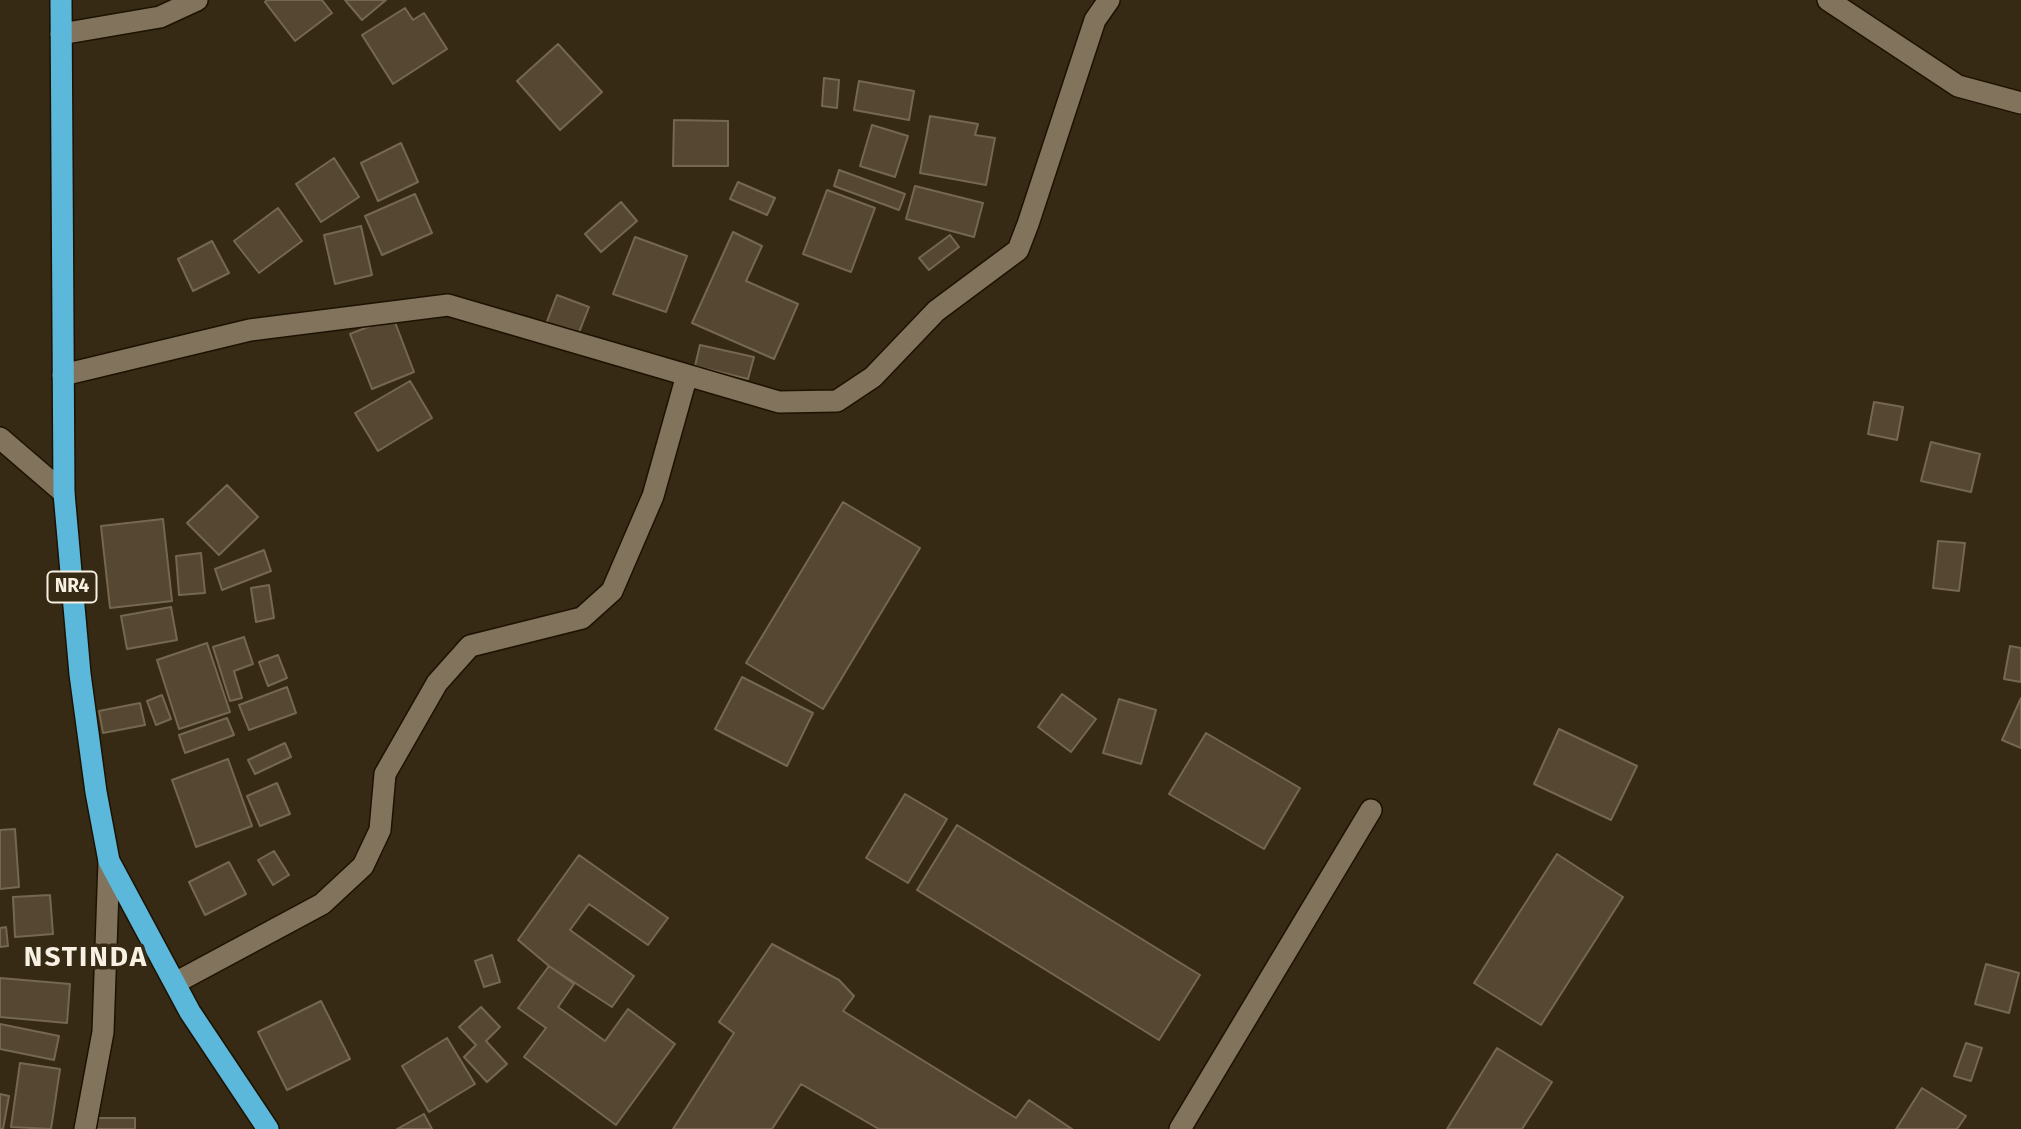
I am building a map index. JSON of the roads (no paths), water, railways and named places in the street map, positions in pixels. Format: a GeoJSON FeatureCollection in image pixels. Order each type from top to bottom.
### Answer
{"type":"FeatureCollection","features":[{"type":"Feature","properties":{"kind":"highway","name":"NR4"},"geometry":{"type":"LineString","coordinates":[[61,0],[64,493],[80,674],[96,792],[109,860],[190,1012],[268,1129]]}},
{"type":"Feature","properties":{"kind":"street"},"geometry":{"type":"LineString","coordinates":[[61,34],[160,17],[197,0]]}},
{"type":"Feature","properties":{"kind":"street"},"geometry":{"type":"LineString","coordinates":[[63,375],[250,330],[448,305],[779,402],[837,401],[873,377],[936,311],[1017,250],[1095,20],[1109,0]]}},
{"type":"Feature","properties":{"kind":"street"},"geometry":{"type":"LineString","coordinates":[[1828,0],[1958,86],[2021,103]]}},
{"type":"Feature","properties":{"kind":"street"},"geometry":{"type":"LineString","coordinates":[[175,983],[322,904],[363,866],[380,830],[385,774],[437,682],[470,646],[582,618],[612,591],[653,496],[687,375]]}},
{"type":"Feature","properties":{"kind":"street"},"geometry":{"type":"LineString","coordinates":[[0,438],[64,493]]}},
{"type":"Feature","properties":{"kind":"street"},"geometry":{"type":"LineString","coordinates":[[1180,1129],[1371,810]]}},
{"type":"Feature","properties":{"kind":"street"},"geometry":{"type":"LineString","coordinates":[[85,1129],[103,1032],[109,860]]}},
{"type":"Feature","properties":{"kind":"district","name":"NSTINDA"},"geometry":{"type":"Point","coordinates":[86,958]}}]}
